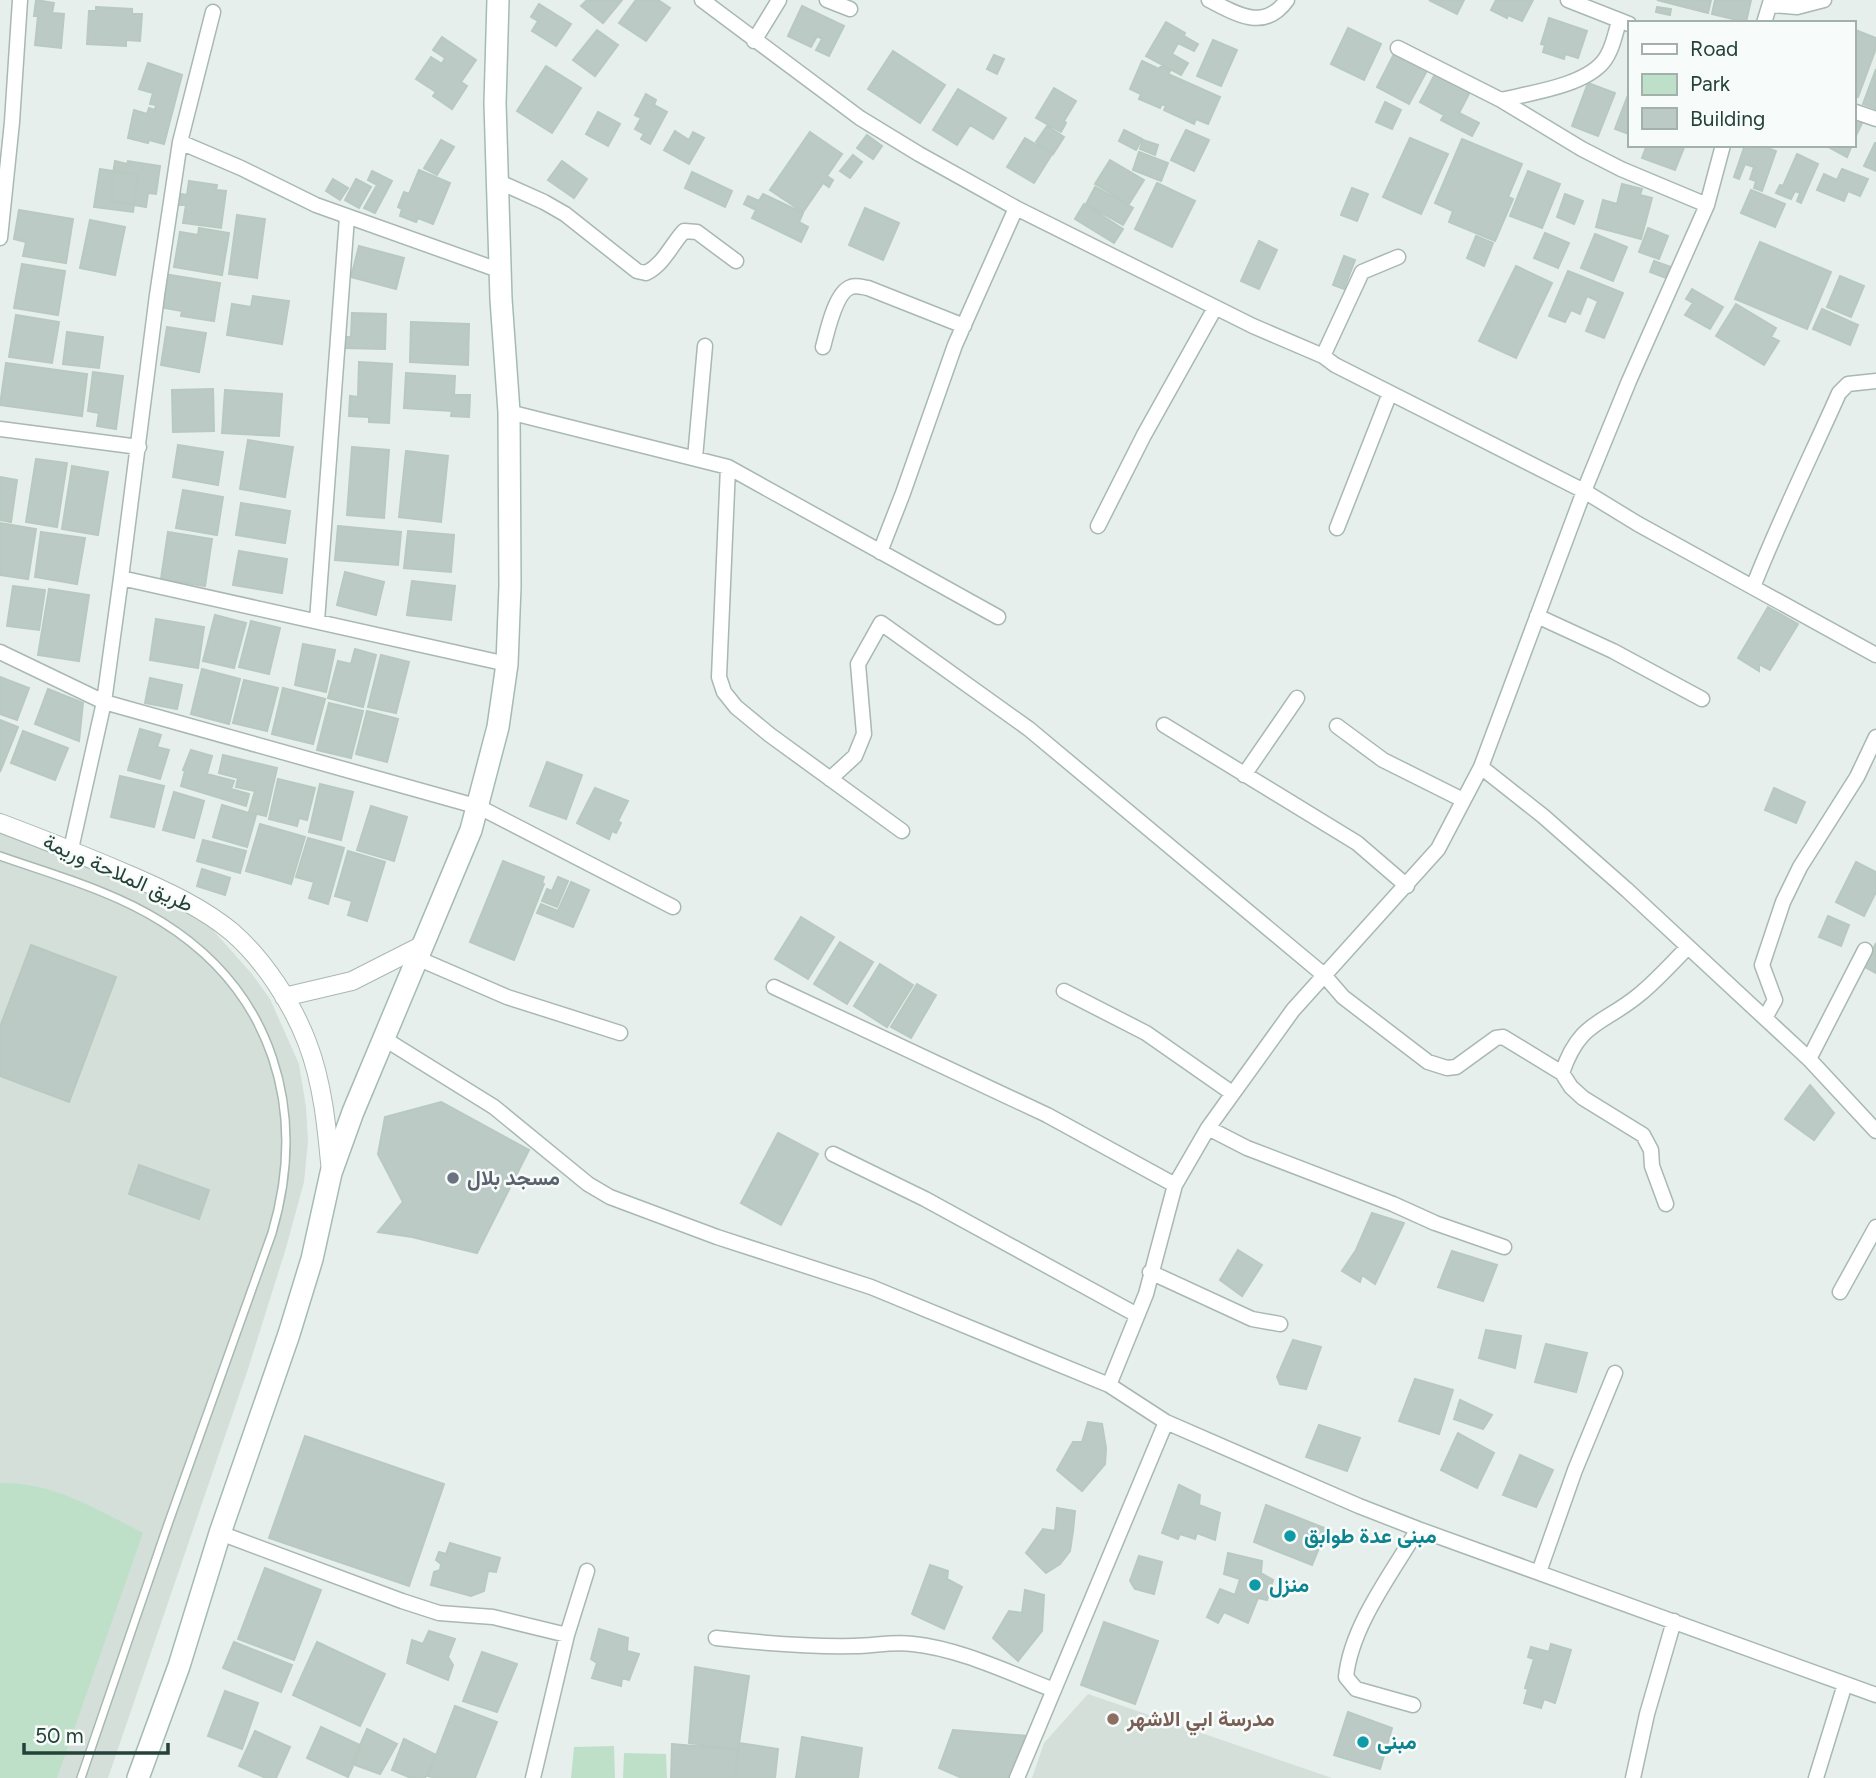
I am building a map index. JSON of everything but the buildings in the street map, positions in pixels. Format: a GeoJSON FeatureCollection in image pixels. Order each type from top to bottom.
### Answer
{"type":"FeatureCollection","features":[{"type":"Feature","properties":{"kind":"main road"},"geometry":{"type":"LineString","coordinates":[[138,1778],[179,1666],[220,1533],[289,1334],[312,1259],[331,1174],[353,1111],[479,807],[498,727],[507,664],[510,586],[509,412],[500,271],[495,103],[498,0]]}},
{"type":"Feature","properties":{"kind":"street"},"geometry":{"type":"LineString","coordinates":[[0,238],[12,122],[20,0]]}},
{"type":"Feature","properties":{"kind":"street"},"geometry":{"type":"LineString","coordinates":[[702,0],[860,118],[1016,208],[1215,307],[1323,356],[1335,365],[1584,491],[1638,524],[1876,655]]}},
{"type":"Feature","properties":{"kind":"street"},"geometry":{"type":"LineString","coordinates":[[754,41],[779,0]]}},
{"type":"Feature","properties":{"kind":"street"},"geometry":{"type":"LineString","coordinates":[[827,0],[850,9]]}},
{"type":"Feature","properties":{"kind":"street"},"geometry":{"type":"LineString","coordinates":[[1209,0],[1234,13],[1256,18],[1276,13],[1287,0]]}},
{"type":"Feature","properties":{"kind":"street"},"geometry":{"type":"LineString","coordinates":[[1501,100],[1560,86],[1586,75],[1602,62],[1624,23],[1568,0]]}},
{"type":"Feature","properties":{"kind":"street"},"geometry":{"type":"LineString","coordinates":[[1765,21],[1770,2],[1797,7],[1824,0]]}},
{"type":"Feature","properties":{"kind":"street"},"geometry":{"type":"LineString","coordinates":[[71,849],[104,702],[157,295],[180,142],[213,12]]}},
{"type":"Feature","properties":{"kind":"street"},"geometry":{"type":"LineString","coordinates":[[1398,48],[1501,100],[1581,149],[1707,205]]}},
{"type":"Feature","properties":{"kind":"street"},"geometry":{"type":"LineString","coordinates":[[1855,112],[1876,119]]}},
{"type":"Feature","properties":{"kind":"street"},"geometry":{"type":"LineString","coordinates":[[180,142],[347,217],[500,271]]}},
{"type":"Feature","properties":{"kind":"street"},"geometry":{"type":"LineString","coordinates":[[1109,1385],[1146,1294],[1175,1185],[1208,1128],[1293,1010],[1438,849],[1482,767],[1584,491],[1629,381],[1707,205],[1722,147]]}},
{"type":"Feature","properties":{"kind":"street"},"geometry":{"type":"LineString","coordinates":[[497,181],[565,214],[637,271],[646,274],[653,270],[684,231],[697,232],[736,261]]}},
{"type":"Feature","properties":{"kind":"street"},"geometry":{"type":"LineString","coordinates":[[880,552],[964,327],[1016,208]]}},
{"type":"Feature","properties":{"kind":"street"},"geometry":{"type":"LineString","coordinates":[[317,621],[347,217]]}},
{"type":"Feature","properties":{"kind":"street"},"geometry":{"type":"LineString","coordinates":[[1323,356],[1362,272],[1398,257]]}},
{"type":"Feature","properties":{"kind":"street"},"geometry":{"type":"LineString","coordinates":[[823,347],[837,303],[845,290],[853,286],[867,288],[964,327]]}},
{"type":"Feature","properties":{"kind":"street"},"geometry":{"type":"LineString","coordinates":[[1098,526],[1144,435],[1215,307]]}},
{"type":"Feature","properties":{"kind":"street"},"geometry":{"type":"LineString","coordinates":[[695,458],[705,346]]}},
{"type":"Feature","properties":{"kind":"street"},"geometry":{"type":"LineString","coordinates":[[1753,587],[1780,520],[1839,393],[1848,384],[1876,381]]}},
{"type":"Feature","properties":{"kind":"street"},"geometry":{"type":"LineString","coordinates":[[1337,528],[1390,393]]}},
{"type":"Feature","properties":{"kind":"street"},"geometry":{"type":"LineString","coordinates":[[509,412],[728,467],[998,617]]}},
{"type":"Feature","properties":{"kind":"street"},"geometry":{"type":"LineString","coordinates":[[0,429],[139,447]]}},
{"type":"Feature","properties":{"kind":"street"},"geometry":{"type":"LineString","coordinates":[[728,467],[719,677],[724,692],[736,707],[770,735],[902,831]]}},
{"type":"Feature","properties":{"kind":"street"},"geometry":{"type":"LineString","coordinates":[[121,578],[507,664]]}},
{"type":"Feature","properties":{"kind":"street"},"geometry":{"type":"LineString","coordinates":[[1537,616],[1613,651],[1703,699]]}},
{"type":"Feature","properties":{"kind":"street"},"geometry":{"type":"LineString","coordinates":[[830,779],[855,756],[864,734],[858,664],[881,623],[1029,729],[1324,975],[1343,997],[1428,1062],[1447,1068],[1457,1067],[1496,1038],[1503,1037],[1562,1073],[1571,1087],[1583,1097],[1643,1135],[1651,1150],[1652,1166],[1666,1204]]}},
{"type":"Feature","properties":{"kind":"street"},"geometry":{"type":"LineString","coordinates":[[0,652],[104,702],[479,807],[673,907]]}},
{"type":"Feature","properties":{"kind":"street"},"geometry":{"type":"LineString","coordinates":[[1244,775],[1297,698]]}},
{"type":"Feature","properties":{"kind":"street"},"geometry":{"type":"LineString","coordinates":[[1164,724],[1357,844],[1407,886]]}},
{"type":"Feature","properties":{"kind":"street"},"geometry":{"type":"LineString","coordinates":[[1337,726],[1383,760],[1463,800]]}},
{"type":"Feature","properties":{"kind":"street"},"geometry":{"type":"LineString","coordinates":[[1765,1018],[1775,1000],[1762,965],[1783,902],[1800,867],[1857,777],[1876,737]]}},
{"type":"Feature","properties":{"kind":"street"},"geometry":{"type":"LineString","coordinates":[[1482,767],[1627,890],[1809,1059],[1876,1131]]}},
{"type":"Feature","properties":{"kind":"street","name":"طريق الملاحة وريمة"},"geometry":{"type":"LineString","coordinates":[[0,823],[71,849],[195,906],[232,933],[259,961],[299,1021],[314,1068],[326,1123],[331,1174]]}},
{"type":"Feature","properties":{"kind":"street"},"geometry":{"type":"LineString","coordinates":[[1562,1073],[1569,1052],[1582,1033],[1643,992],[1688,948]]}},
{"type":"Feature","properties":{"kind":"street"},"geometry":{"type":"LineString","coordinates":[[1809,1059],[1864,950]]}},
{"type":"Feature","properties":{"kind":"street"},"geometry":{"type":"LineString","coordinates":[[284,998],[352,981],[419,952],[507,998],[620,1033]]}},
{"type":"Feature","properties":{"kind":"street"},"geometry":{"type":"LineString","coordinates":[[774,987],[1047,1115],[1175,1185]]}},
{"type":"Feature","properties":{"kind":"street"},"geometry":{"type":"LineString","coordinates":[[1064,991],[1146,1033],[1232,1093]]}},
{"type":"Feature","properties":{"kind":"street"},"geometry":{"type":"LineString","coordinates":[[383,1038],[494,1107],[587,1184],[610,1196],[716,1237],[871,1287],[1109,1385],[1166,1422],[1359,1506],[1876,1695]]}},
{"type":"Feature","properties":{"kind":"street"},"geometry":{"type":"LineString","coordinates":[[1208,1128],[1247,1148],[1435,1223],[1504,1247]]}},
{"type":"Feature","properties":{"kind":"street"},"geometry":{"type":"LineString","coordinates":[[833,1154],[925,1199],[1137,1315]]}},
{"type":"Feature","properties":{"kind":"street"},"geometry":{"type":"LineString","coordinates":[[1840,1292],[1876,1227]]}},
{"type":"Feature","properties":{"kind":"street"},"geometry":{"type":"LineString","coordinates":[[1150,1272],[1252,1319],[1280,1324]]}},
{"type":"Feature","properties":{"kind":"street"},"geometry":{"type":"LineString","coordinates":[[1539,1572],[1575,1470],[1615,1373]]}},
{"type":"Feature","properties":{"kind":"street"},"geometry":{"type":"LineString","coordinates":[[1017,1778],[1166,1422]]}},
{"type":"Feature","properties":{"kind":"street"},"geometry":{"type":"LineString","coordinates":[[1413,1705],[1356,1689],[1346,1677],[1347,1668],[1373,1602],[1418,1529]]}},
{"type":"Feature","properties":{"kind":"street"},"geometry":{"type":"LineString","coordinates":[[220,1533],[439,1613],[493,1617],[567,1635]]}},
{"type":"Feature","properties":{"kind":"street"},"geometry":{"type":"LineString","coordinates":[[533,1778],[567,1635],[587,1571]]}},
{"type":"Feature","properties":{"kind":"street"},"geometry":{"type":"LineString","coordinates":[[1633,1778],[1647,1714],[1674,1621]]}},
{"type":"Feature","properties":{"kind":"street"},"geometry":{"type":"LineString","coordinates":[[716,1638],[778,1644],[915,1644],[966,1657],[1054,1690]]}},
{"type":"Feature","properties":{"kind":"street"},"geometry":{"type":"LineString","coordinates":[[1816,1778],[1845,1684]]}},
{"type":"Feature","properties":{"kind":"lane"},"geometry":{"type":"LineString","coordinates":[[0,856],[132,906],[171,928],[213,963],[235,988],[266,1040],[284,1103],[287,1136],[283,1191],[272,1233],[81,1778]]}},
{"type":"Feature","properties":{"kind":"shaded area"},"geometry":{"type":"Polygon","coordinates":[[[0,831],[143,886],[193,913],[211,928],[252,974],[270,999],[299,1064],[306,1107],[308,1141],[304,1182],[286,1248],[248,1369],[108,1778],[0,1778],[0,831]]]}},
{"type":"Feature","properties":{"kind":"shaded area","name":"مدرسة ابي الاشهر"},"geometry":{"type":"Polygon","coordinates":[[[1088,1694],[1332,1778],[1032,1778],[1044,1743],[1088,1694]]]}},
{"type":"Feature","properties":{"kind":"green space"},"geometry":{"type":"Polygon","coordinates":[[[0,1483],[56,1492],[143,1533],[57,1778],[0,1778],[0,1483]]]}},
{"type":"Feature","properties":{"kind":"green space"},"geometry":{"type":"Polygon","coordinates":[[[614,1746],[615,1778],[571,1778],[574,1747],[614,1746]]]}},
{"type":"Feature","properties":{"kind":"green space"},"geometry":{"type":"Polygon","coordinates":[[[624,1753],[666,1754],[667,1778],[623,1778],[624,1753]]]}},
{"type":"Feature","properties":{"kind":"place","name":"مسجد بلال"},"geometry":{"type":"Point","coordinates":[453,1178]}},
{"type":"Feature","properties":{"kind":"place","name":"مبنى عدة طوابق"},"geometry":{"type":"Point","coordinates":[1290,1536]}},
{"type":"Feature","properties":{"kind":"place","name":"منزل"},"geometry":{"type":"Point","coordinates":[1255,1585]}},
{"type":"Feature","properties":{"kind":"place","name":"مدرسة ابي الاشهر"},"geometry":{"type":"Point","coordinates":[1113,1719]}},
{"type":"Feature","properties":{"kind":"place","name":"مبنى"},"geometry":{"type":"Point","coordinates":[1363,1742]}}]}
